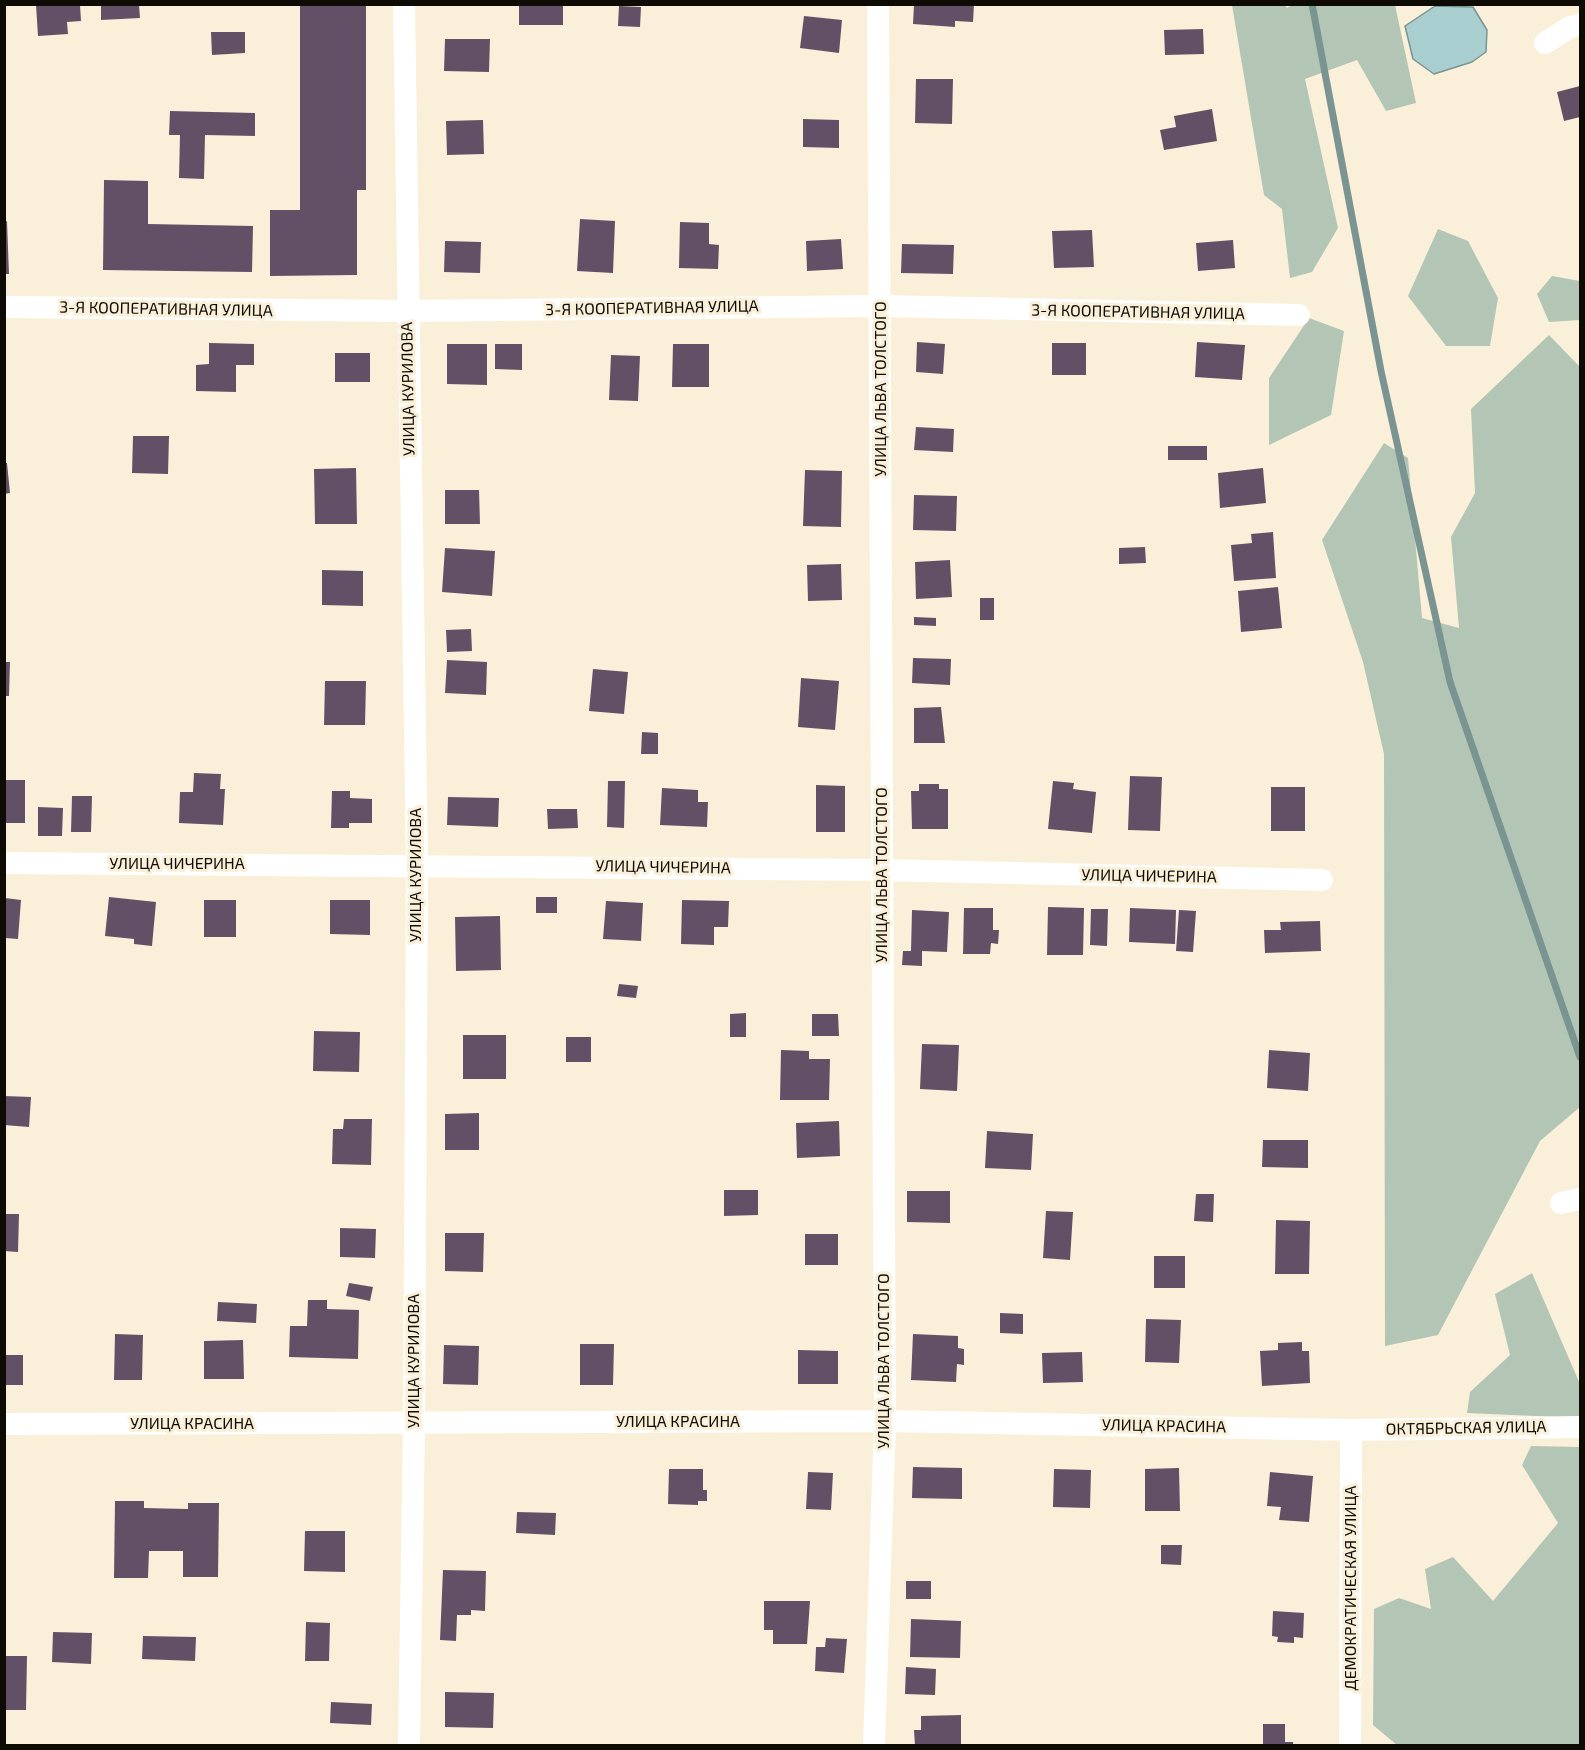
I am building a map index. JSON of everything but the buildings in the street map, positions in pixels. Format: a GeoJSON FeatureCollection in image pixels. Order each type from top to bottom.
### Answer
{"type":"FeatureCollection","features":[{"type":"Feature","properties":{"kind":"street","name":"УЛИЦА КУРИЛОВА"},"geometry":{"type":"LineString","coordinates":[[404,4],[406,311],[417,864],[414,1423],[409,1746]]}},
{"type":"Feature","properties":{"kind":"street","name":"УЛИЦА ЛЬВА ТОЛСТОГО"},"geometry":{"type":"LineString","coordinates":[[874,1746],[885,1421],[878,4]]}},
{"type":"Feature","properties":{"kind":"street"},"geometry":{"type":"LineString","coordinates":[[1545,43],[1570,27],[1581,25]]}},
{"type":"Feature","properties":{"kind":"street","name":"3-Я КООПЕРАТИВНАЯ УЛИЦА"},"geometry":{"type":"LineString","coordinates":[[4,307],[406,311],[881,306],[1299,315]]}},
{"type":"Feature","properties":{"kind":"street","name":"УЛИЦА ЧИЧЕРИНА"},"geometry":{"type":"LineString","coordinates":[[4,864],[417,864],[881,870],[1322,880]]}},
{"type":"Feature","properties":{"kind":"street","name":"УЛИЦА КРАСИНА"},"geometry":{"type":"LineString","coordinates":[[4,1424],[885,1421],[1351,1430]]}},
{"type":"Feature","properties":{"kind":"street","name":"ОКТЯБРЬСКАЯ УЛИЦА"},"geometry":{"type":"LineString","coordinates":[[1351,1430],[1581,1427]]}},
{"type":"Feature","properties":{"kind":"street","name":"ДЕМОКРАТИЧЕСКАЯ УЛИЦА"},"geometry":{"type":"LineString","coordinates":[[1350,1746],[1351,1430]]}},
{"type":"Feature","properties":{"kind":"green space"},"geometry":{"type":"Polygon","coordinates":[[[1232,5],[1285,5],[1287,8],[1292,5],[1395,5],[1416,103],[1386,111],[1357,60],[1305,79],[1338,228],[1312,272],[1290,278],[1282,209],[1264,195],[1232,5]]]}},
{"type":"Feature","properties":{"kind":"green space"},"geometry":{"type":"Polygon","coordinates":[[[1438,229],[1468,241],[1498,298],[1490,346],[1446,346],[1408,296],[1438,229]]]}},
{"type":"Feature","properties":{"kind":"green space"},"geometry":{"type":"Polygon","coordinates":[[[1552,276],[1580,281],[1580,320],[1549,322],[1537,294],[1552,276]]]}},
{"type":"Feature","properties":{"kind":"green space"},"geometry":{"type":"Polygon","coordinates":[[[1309,318],[1344,331],[1331,415],[1269,445],[1269,378],[1309,318]]]}},
{"type":"Feature","properties":{"kind":"green space"},"geometry":{"type":"Polygon","coordinates":[[[1549,335],[1580,367],[1580,1107],[1540,1141],[1438,1335],[1385,1346],[1384,754],[1363,662],[1322,540],[1384,443],[1408,458],[1422,618],[1459,628],[1451,537],[1475,493],[1471,409],[1549,335]]]}},
{"type":"Feature","properties":{"kind":"green space"},"geometry":{"type":"Polygon","coordinates":[[[1532,1273],[1580,1384],[1580,1418],[1467,1413],[1470,1392],[1510,1355],[1495,1294],[1532,1273]]]}},
{"type":"Feature","properties":{"kind":"green space"},"geometry":{"type":"Polygon","coordinates":[[[1531,1446],[1580,1447],[1580,1745],[1397,1745],[1373,1725],[1374,1609],[1399,1598],[1431,1609],[1425,1569],[1453,1557],[1493,1601],[1558,1523],[1522,1465],[1531,1446]]]}},
{"type":"Feature","properties":{"kind":"water"},"geometry":{"type":"Polygon","coordinates":[[[1435,6],[1473,7],[1487,30],[1486,52],[1472,62],[1434,74],[1413,59],[1405,26],[1435,6]]]}},
{"type":"Feature","properties":{"kind":"waterway"},"geometry":{"type":"LineString","coordinates":[[1312,4],[1381,371],[1450,682],[1580,1057]]}}]}
